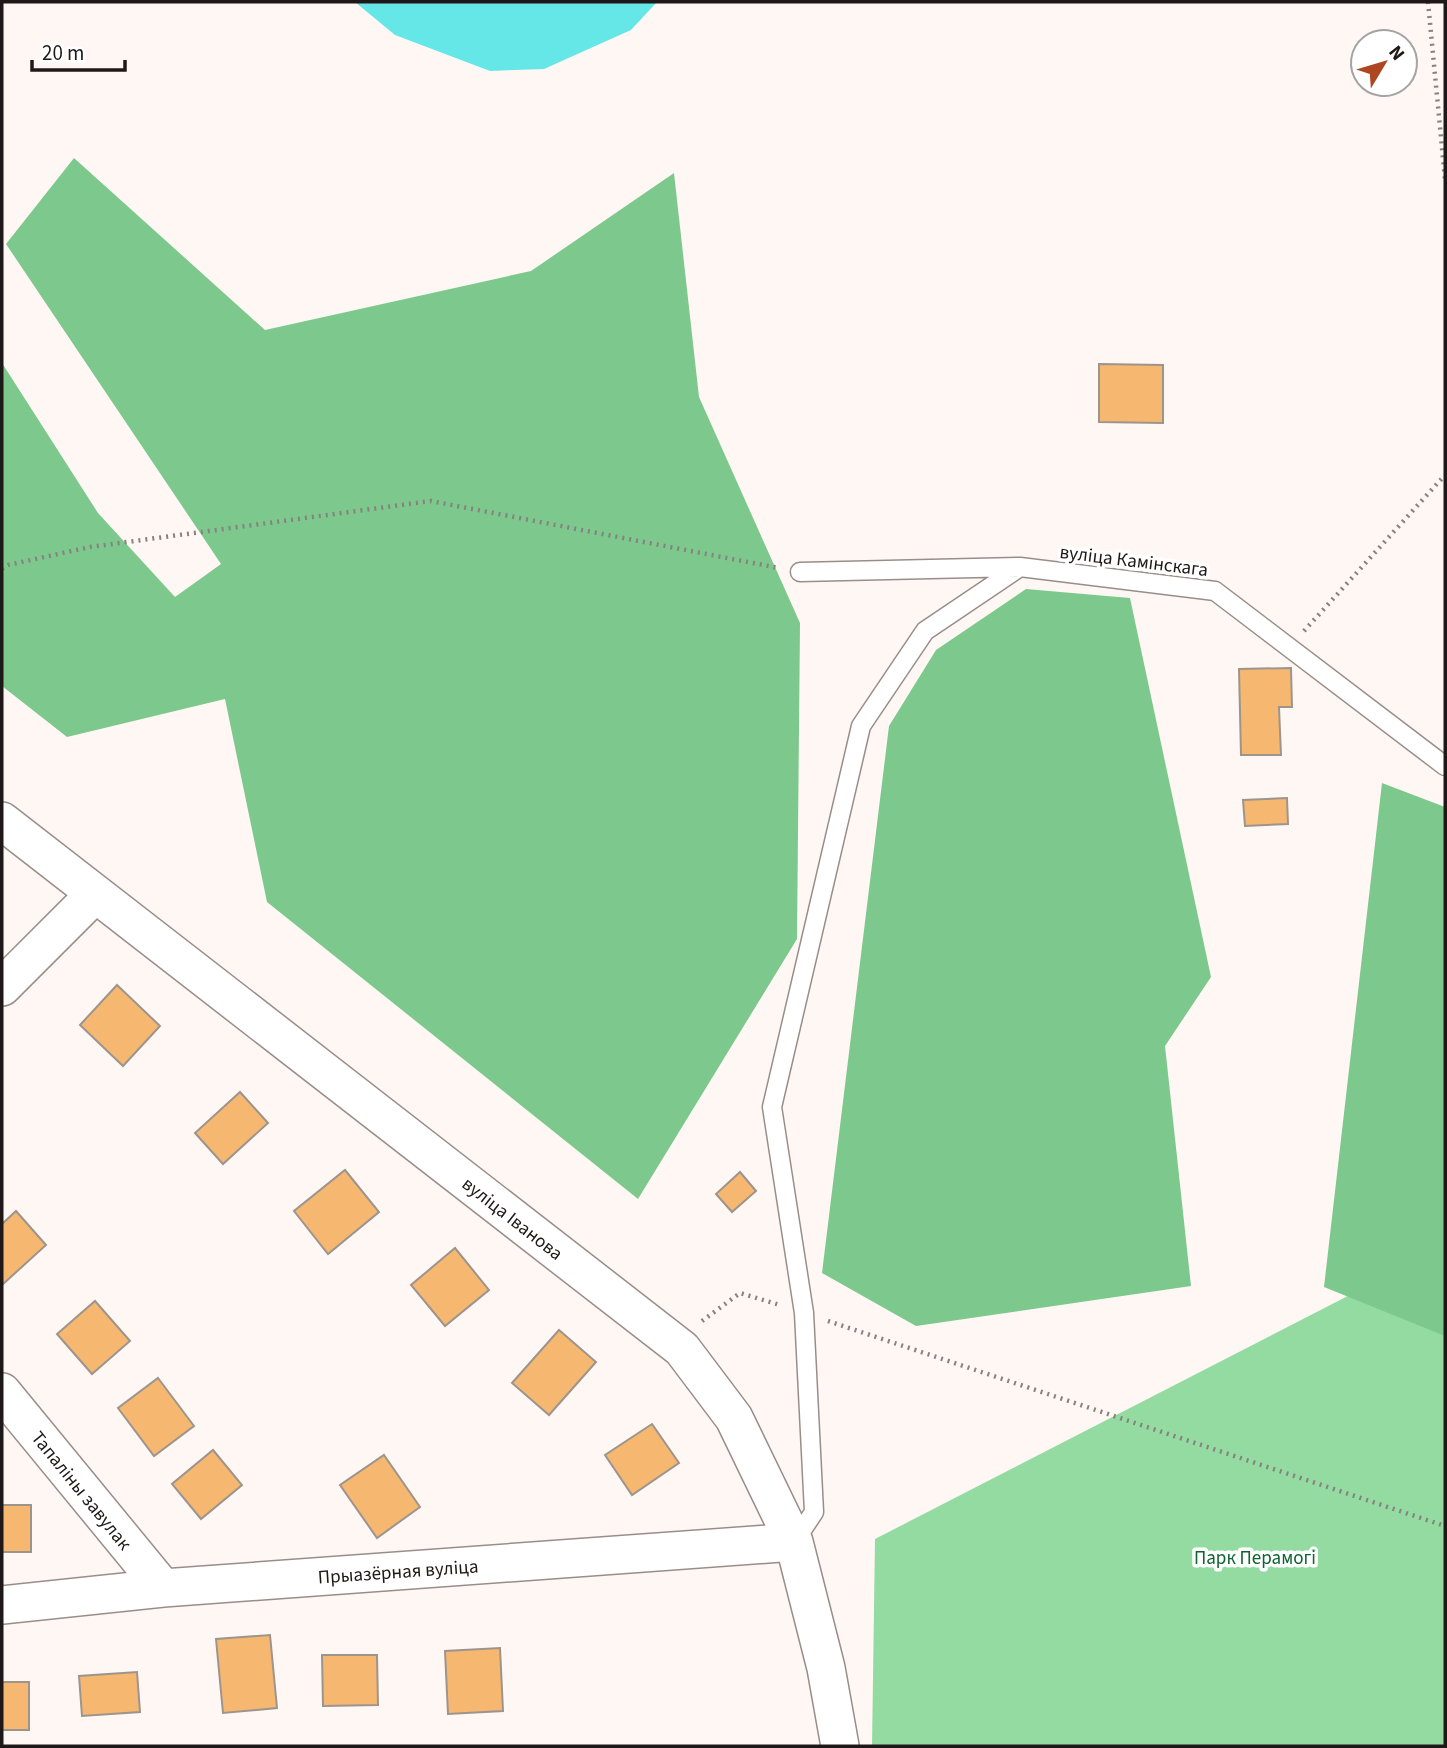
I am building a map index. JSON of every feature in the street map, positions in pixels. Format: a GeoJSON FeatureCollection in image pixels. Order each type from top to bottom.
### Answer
{"type":"FeatureCollection","features":[{"type":"Feature","properties":{"kind":"street","name":"вуліца Іванова"},"geometry":{"type":"LineString","coordinates":[[2,821],[682,1349],[734,1419],[794,1542],[826,1668],[840,1746]]}},
{"type":"Feature","properties":{"kind":"street"},"geometry":{"type":"LineString","coordinates":[[2,986],[95,894]]}},
{"type":"Feature","properties":{"kind":"street","name":"Тапаліны завулак"},"geometry":{"type":"LineString","coordinates":[[2,1392],[163,1588]]}},
{"type":"Feature","properties":{"kind":"street","name":"Прыазёрная вуліца"},"geometry":{"type":"LineString","coordinates":[[2,1605],[163,1588],[794,1542]]}},
{"type":"Feature","properties":{"kind":"lane","name":"вуліца Камінскага"},"geometry":{"type":"LineString","coordinates":[[800,572],[1020,567],[1215,591],[1445,766]]}},
{"type":"Feature","properties":{"kind":"lane"},"geometry":{"type":"LineString","coordinates":[[794,1542],[814,1512],[804,1312],[772,1107],[861,726],[925,631],[1020,567]]}},
{"type":"Feature","properties":{"kind":"path"},"geometry":{"type":"LineString","coordinates":[[1428,2],[1445,179]]}},
{"type":"Feature","properties":{"kind":"path"},"geometry":{"type":"LineString","coordinates":[[1289,647],[1445,475]]}},
{"type":"Feature","properties":{"kind":"path"},"geometry":{"type":"LineString","coordinates":[[2,569],[8,565],[90,547],[430,501],[800,572]]}},
{"type":"Feature","properties":{"kind":"path"},"geometry":{"type":"LineString","coordinates":[[682,1349],[705,1317],[740,1293],[1445,1526]]}},
{"type":"Feature","properties":{"kind":"green space"},"geometry":{"type":"Polygon","coordinates":[[[74,158],[265,330],[531,271],[674,173],[699,397],[800,623],[797,939],[638,1199],[267,902],[225,699],[67,737],[2,686],[2,363],[98,513],[175,597],[221,564],[6,244],[74,158]]]}},
{"type":"Feature","properties":{"kind":"green space"},"geometry":{"type":"Polygon","coordinates":[[[1026,589],[1130,598],[1211,977],[1165,1046],[1191,1286],[916,1326],[822,1273],[889,726],[936,650],[1026,589]]]}},
{"type":"Feature","properties":{"kind":"green space"},"geometry":{"type":"Polygon","coordinates":[[[1382,783],[1445,807],[1445,1336],[1324,1287],[1382,783]]]}},
{"type":"Feature","properties":{"kind":"green space","name":"Парк Перамогі"},"geometry":{"type":"Polygon","coordinates":[[[1445,1246],[1445,1746],[872,1746],[875,1539],[1445,1246]]]}},
{"type":"Feature","properties":{"kind":"water"},"geometry":{"type":"Polygon","coordinates":[[[355,2],[657,2],[631,30],[544,69],[490,71],[395,35],[355,2]]]}},
{"type":"Feature","properties":{"kind":"building"},"geometry":{"type":"Polygon","coordinates":[[[1099,364],[1163,365],[1163,423],[1099,422],[1099,364]]]}},
{"type":"Feature","properties":{"kind":"building"},"geometry":{"type":"Polygon","coordinates":[[[1291,668],[1292,707],[1279,707],[1281,755],[1241,755],[1239,669],[1291,668]]]}},
{"type":"Feature","properties":{"kind":"building"},"geometry":{"type":"Polygon","coordinates":[[[1287,798],[1288,824],[1245,826],[1243,800],[1287,798]]]}},
{"type":"Feature","properties":{"kind":"building"},"geometry":{"type":"Polygon","coordinates":[[[117,985],[160,1026],[123,1066],[80,1025],[117,985]]]}},
{"type":"Feature","properties":{"kind":"building"},"geometry":{"type":"Polygon","coordinates":[[[240,1092],[268,1123],[223,1164],[195,1133],[240,1092]]]}},
{"type":"Feature","properties":{"kind":"building"},"geometry":{"type":"Polygon","coordinates":[[[345,1170],[379,1212],[328,1254],[294,1211],[345,1170]]]}},
{"type":"Feature","properties":{"kind":"building"},"geometry":{"type":"Polygon","coordinates":[[[740,1172],[756,1191],[732,1212],[716,1194],[740,1172]]]}},
{"type":"Feature","properties":{"kind":"building"},"geometry":{"type":"Polygon","coordinates":[[[16,1211],[46,1245],[2,1285],[2,1224],[16,1211]]]}},
{"type":"Feature","properties":{"kind":"building"},"geometry":{"type":"Polygon","coordinates":[[[455,1248],[489,1290],[445,1326],[411,1285],[455,1248]]]}},
{"type":"Feature","properties":{"kind":"building"},"geometry":{"type":"Polygon","coordinates":[[[95,1301],[130,1341],[92,1374],[57,1334],[95,1301]]]}},
{"type":"Feature","properties":{"kind":"building"},"geometry":{"type":"Polygon","coordinates":[[[559,1330],[596,1362],[549,1415],[512,1383],[559,1330]]]}},
{"type":"Feature","properties":{"kind":"building"},"geometry":{"type":"Polygon","coordinates":[[[158,1378],[194,1426],[154,1456],[118,1408],[158,1378]]]}},
{"type":"Feature","properties":{"kind":"building"},"geometry":{"type":"Polygon","coordinates":[[[652,1424],[679,1463],[632,1495],[605,1455],[652,1424]]]}},
{"type":"Feature","properties":{"kind":"building"},"geometry":{"type":"Polygon","coordinates":[[[213,1450],[242,1485],[201,1519],[172,1484],[213,1450]]]}},
{"type":"Feature","properties":{"kind":"building"},"geometry":{"type":"Polygon","coordinates":[[[384,1455],[420,1507],[377,1538],[340,1485],[384,1455]]]}},
{"type":"Feature","properties":{"kind":"building"},"geometry":{"type":"Polygon","coordinates":[[[2,1505],[31,1505],[31,1552],[2,1552],[2,1505]]]}},
{"type":"Feature","properties":{"kind":"building"},"geometry":{"type":"Polygon","coordinates":[[[270,1635],[277,1708],[223,1713],[216,1639],[270,1635]]]}},
{"type":"Feature","properties":{"kind":"building"},"geometry":{"type":"Polygon","coordinates":[[[500,1648],[503,1711],[448,1714],[445,1651],[500,1648]]]}},
{"type":"Feature","properties":{"kind":"building"},"geometry":{"type":"Polygon","coordinates":[[[322,1655],[377,1655],[378,1705],[323,1706],[322,1655]]]}},
{"type":"Feature","properties":{"kind":"building"},"geometry":{"type":"Polygon","coordinates":[[[137,1672],[140,1712],[82,1716],[79,1676],[137,1672]]]}},
{"type":"Feature","properties":{"kind":"building"},"geometry":{"type":"Polygon","coordinates":[[[2,1682],[29,1682],[29,1730],[2,1730],[2,1682]]]}}]}
